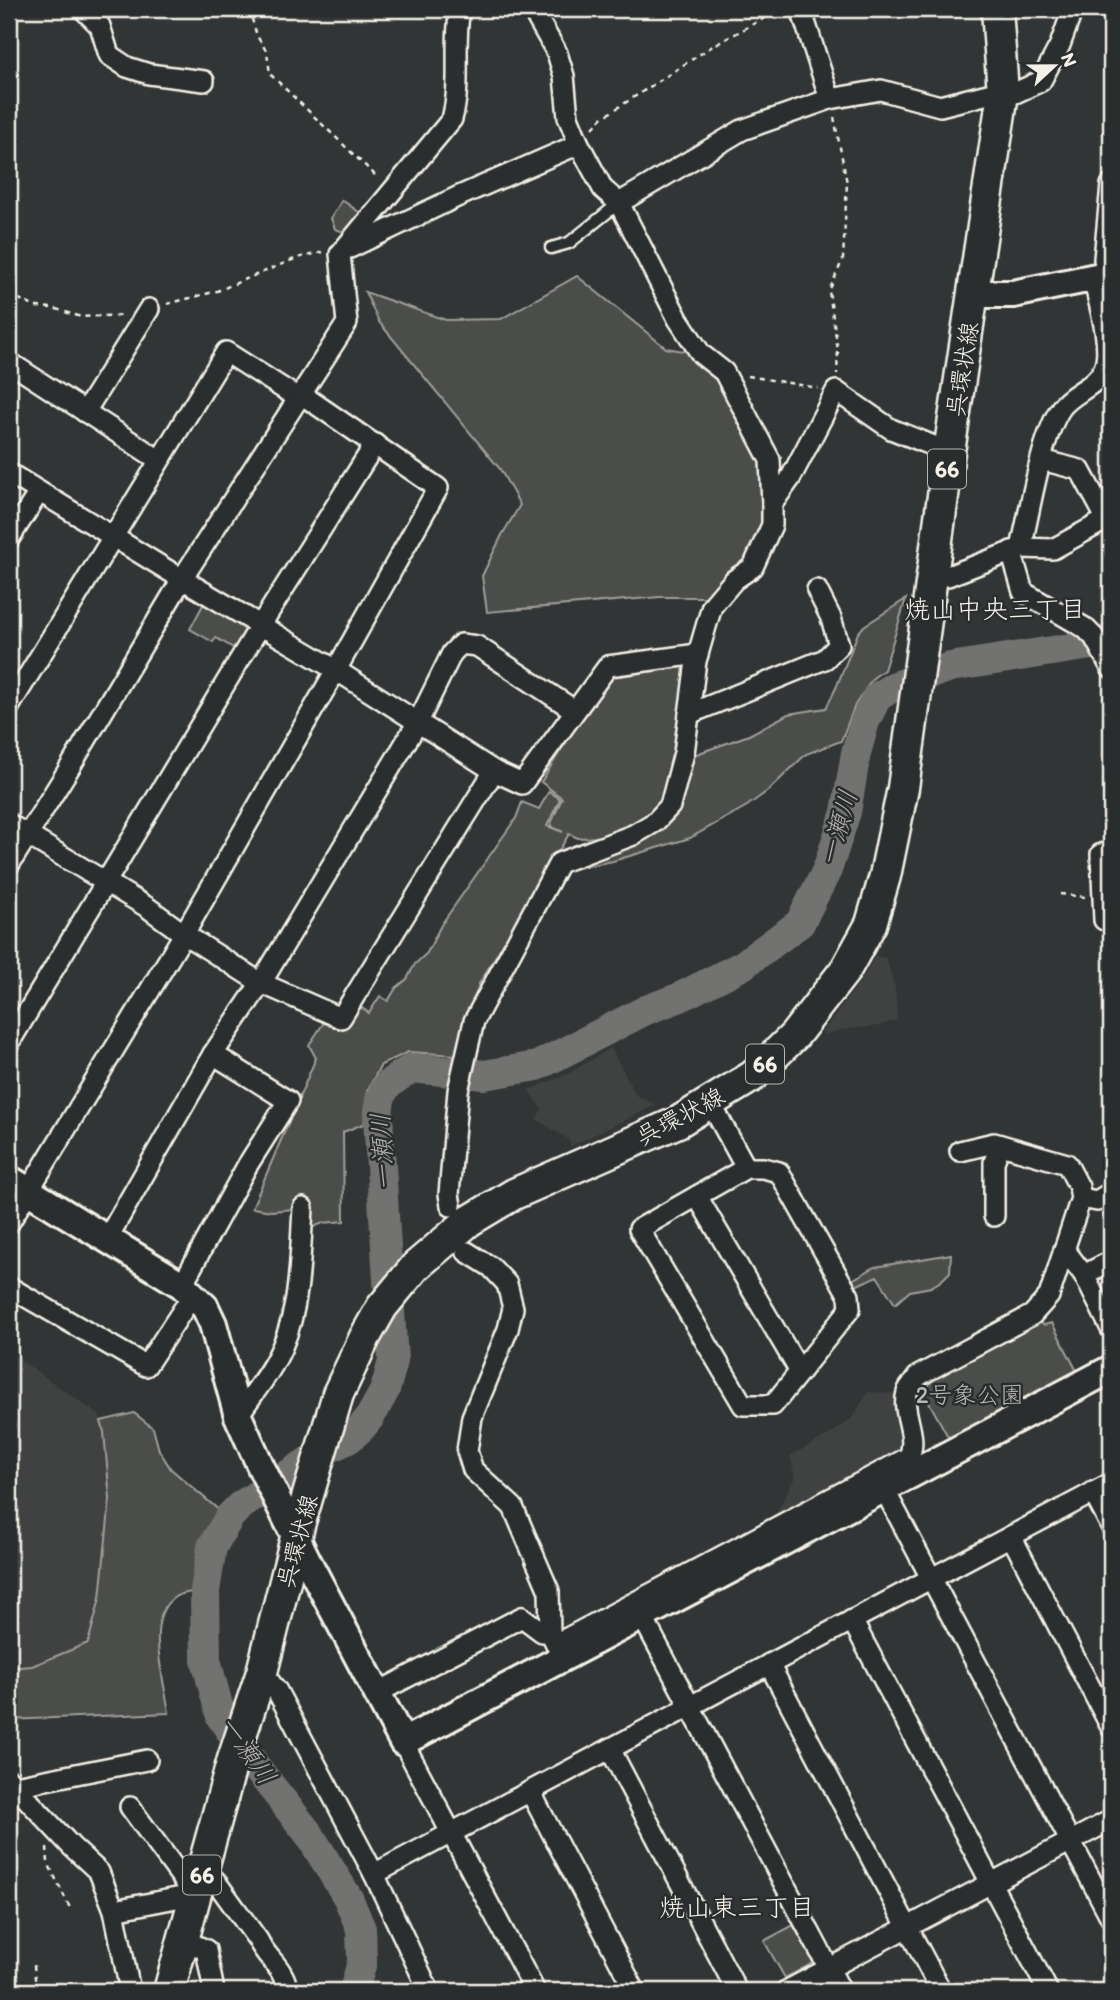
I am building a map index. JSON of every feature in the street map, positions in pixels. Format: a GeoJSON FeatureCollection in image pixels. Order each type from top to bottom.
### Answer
{"type":"FeatureCollection","features":[{"type":"Feature","properties":{"kind":"main road","name":"呉環状線"},"geometry":{"type":"LineString","coordinates":[[169,1991],[233,1759],[262,1672],[296,1538],[338,1394],[382,1307],[416,1266],[469,1221],[514,1194],[678,1122],[753,1076],[794,1035],[846,969],[872,924],[904,788],[949,452],[1003,93],[997,9]]}},
{"type":"Feature","properties":{"kind":"street"},"geometry":{"type":"LineString","coordinates":[[83,9],[100,26],[109,55],[127,67],[149,74],[204,81]]}},
{"type":"Feature","properties":{"kind":"street"},"geometry":{"type":"LineString","coordinates":[[9,865],[17,829],[70,768],[182,579],[347,323],[340,254],[452,119],[457,99],[456,28],[460,9]]}},
{"type":"Feature","properties":{"kind":"street"},"geometry":{"type":"LineString","coordinates":[[452,1206],[449,1194],[458,1091],[474,1021],[559,863],[633,835],[655,822],[670,806],[684,754],[698,654],[712,606],[734,580],[753,567],[772,525],[770,460],[724,372],[701,354],[678,319],[619,203],[603,189],[579,144],[568,117],[564,76],[557,53],[532,9]]}},
{"type":"Feature","properties":{"kind":"street"},"geometry":{"type":"LineString","coordinates":[[801,9],[830,99]]}},
{"type":"Feature","properties":{"kind":"street"},"geometry":{"type":"LineString","coordinates":[[619,203],[742,130],[830,99],[881,90],[940,106],[988,94],[1015,93],[1041,81],[1060,45],[1073,9]]}},
{"type":"Feature","properties":{"kind":"street"},"geometry":{"type":"LineString","coordinates":[[340,254],[457,197],[579,144]]}},
{"type":"Feature","properties":{"kind":"street"},"geometry":{"type":"LineString","coordinates":[[1111,185],[1104,260],[1108,351],[1104,369],[1094,381],[1061,407],[1046,444],[1016,550],[1023,592],[1085,628],[1094,637],[1111,668]]}},
{"type":"Feature","properties":{"kind":"street"},"geometry":{"type":"LineString","coordinates":[[973,294],[1013,294],[1104,276]]}},
{"type":"Feature","properties":{"kind":"street"},"geometry":{"type":"LineString","coordinates":[[85,412],[149,309]]}},
{"type":"Feature","properties":{"kind":"street"},"geometry":{"type":"LineString","coordinates":[[9,707],[111,536],[226,352],[375,444],[438,488],[184,934],[18,1185],[9,1223]]}},
{"type":"Feature","properties":{"kind":"street"},"geometry":{"type":"LineString","coordinates":[[9,362],[159,460]]}},
{"type":"Feature","properties":{"kind":"street"},"geometry":{"type":"LineString","coordinates":[[772,504],[790,479],[836,391],[891,429],[949,452]]}},
{"type":"Feature","properties":{"kind":"street"},"geometry":{"type":"LineString","coordinates":[[9,1043],[260,626],[375,444]]}},
{"type":"Feature","properties":{"kind":"street"},"geometry":{"type":"LineString","coordinates":[[933,575],[948,576],[1016,550],[1053,549],[1109,518],[1080,470],[1042,460]]}},
{"type":"Feature","properties":{"kind":"street"},"geometry":{"type":"LineString","coordinates":[[9,473],[336,670],[494,771],[522,784],[608,666],[698,654]]}},
{"type":"Feature","properties":{"kind":"street"},"geometry":{"type":"LineString","coordinates":[[9,539],[39,492]]}},
{"type":"Feature","properties":{"kind":"street"},"geometry":{"type":"LineString","coordinates":[[689,714],[825,659],[839,645],[831,618],[817,590]]}},
{"type":"Feature","properties":{"kind":"street"},"geometry":{"type":"LineString","coordinates":[[107,1239],[213,1054],[261,983],[418,722],[452,653],[461,644],[477,646],[574,710]]}},
{"type":"Feature","properties":{"kind":"street"},"geometry":{"type":"LineString","coordinates":[[17,829],[147,907],[261,983],[341,1018],[494,771]]}},
{"type":"Feature","properties":{"kind":"street"},"geometry":{"type":"LineString","coordinates":[[1111,851],[1101,854],[1104,920],[1111,918]]}},
{"type":"Feature","properties":{"kind":"street"},"geometry":{"type":"LineString","coordinates":[[9,1287],[146,1366],[188,1289],[247,1166],[288,1101],[213,1054]]}},
{"type":"Feature","properties":{"kind":"street"},"geometry":{"type":"LineString","coordinates":[[710,1102],[746,1168]]}},
{"type":"Feature","properties":{"kind":"street"},"geometry":{"type":"LineString","coordinates":[[467,1252],[491,1267],[507,1284],[513,1308],[508,1329],[472,1417],[467,1451],[473,1470],[513,1507],[549,1591],[550,1632],[556,1644],[909,1457],[914,1445],[906,1408],[908,1391],[918,1376],[1032,1315],[1049,1296],[1081,1198],[1079,1187],[1067,1164],[994,1143],[960,1151]]}},
{"type":"Feature","properties":{"kind":"street"},"geometry":{"type":"LineString","coordinates":[[994,1216],[994,1162],[1000,1145]]}},
{"type":"Feature","properties":{"kind":"street"},"geometry":{"type":"LineString","coordinates":[[746,1168],[779,1172],[849,1296],[850,1309],[773,1405],[743,1405],[639,1229],[697,1196],[746,1168]]}},
{"type":"Feature","properties":{"kind":"street"},"geometry":{"type":"LineString","coordinates":[[18,1185],[188,1289],[205,1307],[214,1324],[238,1416],[261,1467],[535,1991]]}},
{"type":"Feature","properties":{"kind":"street"},"geometry":{"type":"LineString","coordinates":[[1081,1198],[1097,1200],[1111,1192]]}},
{"type":"Feature","properties":{"kind":"street"},"geometry":{"type":"LineString","coordinates":[[697,1196],[800,1372]]}},
{"type":"Feature","properties":{"kind":"street"},"geometry":{"type":"LineString","coordinates":[[238,1416],[265,1380],[283,1346],[299,1285],[303,1208]]}},
{"type":"Feature","properties":{"kind":"street"},"geometry":{"type":"LineString","coordinates":[[1064,1250],[1084,1275],[1111,1329]]}},
{"type":"Feature","properties":{"kind":"street"},"geometry":{"type":"LineString","coordinates":[[1084,1275],[1111,1261]]}},
{"type":"Feature","properties":{"kind":"street"},"geometry":{"type":"LineString","coordinates":[[403,1742],[1111,1369]]}},
{"type":"Feature","properties":{"kind":"street"},"geometry":{"type":"LineString","coordinates":[[374,1874],[1111,1483]]}},
{"type":"Feature","properties":{"kind":"street"},"geometry":{"type":"LineString","coordinates":[[884,1489],[1111,1917]]}},
{"type":"Feature","properties":{"kind":"street"},"geometry":{"type":"LineString","coordinates":[[1093,1492],[1111,1526]]}},
{"type":"Feature","properties":{"kind":"street"},"geometry":{"type":"LineString","coordinates":[[1011,1536],[1111,1727]]}},
{"type":"Feature","properties":{"kind":"street"},"geometry":{"type":"LineString","coordinates":[[642,1616],[841,1991]]}},
{"type":"Feature","properties":{"kind":"street"},"geometry":{"type":"LineString","coordinates":[[377,1693],[522,1617],[542,1632],[550,1632]]}},
{"type":"Feature","properties":{"kind":"street"},"geometry":{"type":"LineString","coordinates":[[852,1620],[1048,1991]]}},
{"type":"Feature","properties":{"kind":"street"},"geometry":{"type":"LineString","coordinates":[[769,1664],[942,1991]]}},
{"type":"Feature","properties":{"kind":"street"},"geometry":{"type":"LineString","coordinates":[[262,1672],[277,1692],[374,1874],[421,1988]]}},
{"type":"Feature","properties":{"kind":"street"},"geometry":{"type":"LineString","coordinates":[[610,1749],[737,1991]]}},
{"type":"Feature","properties":{"kind":"street"},"geometry":{"type":"LineString","coordinates":[[12,1783],[148,1760]]}},
{"type":"Feature","properties":{"kind":"street"},"geometry":{"type":"LineString","coordinates":[[12,1783],[99,1872],[114,1910],[130,1991]]}},
{"type":"Feature","properties":{"kind":"street"},"geometry":{"type":"LineString","coordinates":[[530,1791],[635,1991]]}},
{"type":"Feature","properties":{"kind":"street"},"geometry":{"type":"LineString","coordinates":[[130,1807],[199,1886],[258,1940],[263,1951],[280,1967],[288,1991]]}},
{"type":"Feature","properties":{"kind":"street"},"geometry":{"type":"LineString","coordinates":[[786,1991],[1111,1820]]}},
{"type":"Feature","properties":{"kind":"street"},"geometry":{"type":"LineString","coordinates":[[114,1910],[199,1886]]}},
{"type":"Feature","properties":{"kind":"street"},"geometry":{"type":"LineString","coordinates":[[184,1944],[193,1944],[206,1950],[214,1991]]}},
{"type":"Feature","properties":{"kind":"lane"},"geometry":{"type":"LineString","coordinates":[[551,248],[569,243],[619,203]]}},
{"type":"Feature","properties":{"kind":"path"},"geometry":{"type":"LineString","coordinates":[[249,9],[257,36],[267,52],[270,74],[391,190]]}},
{"type":"Feature","properties":{"kind":"path"},"geometry":{"type":"LineString","coordinates":[[579,144],[602,118],[711,47],[781,9]]}},
{"type":"Feature","properties":{"kind":"path"},"geometry":{"type":"LineString","coordinates":[[724,372],[836,391],[838,351],[829,291],[843,259],[847,183],[830,99]]}},
{"type":"Feature","properties":{"kind":"path"},"geometry":{"type":"LineString","coordinates":[[9,294],[35,307],[53,308],[81,317],[113,317],[217,290],[318,252],[340,254]]}},
{"type":"Feature","properties":{"kind":"path"},"geometry":{"type":"LineString","coordinates":[[1060,894],[1102,899]]}},
{"type":"Feature","properties":{"kind":"path"},"geometry":{"type":"LineString","coordinates":[[43,1816],[48,1863],[71,1910]]}},
{"type":"Feature","properties":{"kind":"path"},"geometry":{"type":"LineString","coordinates":[[34,1965],[36,1991]]}},
{"type":"Feature","properties":{"kind":"shaded area"},"geometry":{"type":"Polygon","coordinates":[[[875,956],[886,958],[895,988],[897,1020],[824,1035],[822,1033],[864,976],[875,956]]]}},
{"type":"Feature","properties":{"kind":"shaded area"},"geometry":{"type":"Polygon","coordinates":[[[611,1048],[636,1095],[656,1105],[571,1146],[568,1139],[536,1119],[542,1109],[528,1090],[568,1074],[611,1048]]]}},
{"type":"Feature","properties":{"kind":"shaded area"},"geometry":{"type":"Polygon","coordinates":[[[9,1352],[99,1415],[104,1432],[110,1499],[100,1595],[88,1643],[32,1666],[9,1668],[9,1352]]]}},
{"type":"Feature","properties":{"kind":"shaded area"},"geometry":{"type":"Polygon","coordinates":[[[868,1392],[898,1394],[909,1448],[778,1522],[775,1516],[795,1477],[790,1456],[832,1433],[852,1418],[868,1392]]]}},
{"type":"Feature","properties":{"kind":"green space"},"geometry":{"type":"Polygon","coordinates":[[[342,200],[363,215],[347,233],[335,229],[331,218],[342,200]]]}},
{"type":"Feature","properties":{"kind":"green space"},"geometry":{"type":"Polygon","coordinates":[[[577,276],[666,348],[701,354],[738,400],[770,460],[759,552],[716,597],[660,597],[487,612],[482,576],[520,505],[500,469],[379,322],[365,292],[446,320],[501,319],[577,276]]]}},
{"type":"Feature","properties":{"kind":"green space"},"geometry":{"type":"Polygon","coordinates":[[[906,599],[884,670],[873,678],[855,705],[841,741],[806,754],[769,790],[747,806],[690,838],[613,861],[562,871],[601,837],[578,838],[569,834],[479,984],[457,1055],[408,1052],[381,1065],[367,1091],[366,1123],[343,1132],[344,1221],[323,1223],[304,1231],[303,1208],[272,1211],[252,1208],[316,1058],[309,1045],[325,1021],[359,1006],[369,1013],[380,996],[388,1001],[396,988],[407,979],[415,964],[427,953],[441,925],[516,818],[522,802],[539,809],[549,791],[560,799],[547,826],[563,832],[550,826],[562,798],[541,782],[606,678],[683,667],[688,670],[691,756],[749,735],[788,714],[826,708],[858,633],[864,626],[906,599]]]}},
{"type":"Feature","properties":{"kind":"green space"},"geometry":{"type":"Polygon","coordinates":[[[204,603],[255,632],[237,650],[216,638],[213,642],[190,629],[204,603]]]}},
{"type":"Feature","properties":{"kind":"green space"},"geometry":{"type":"Polygon","coordinates":[[[951,1254],[950,1272],[941,1281],[931,1287],[910,1291],[895,1304],[877,1276],[849,1289],[845,1284],[875,1267],[951,1254]]]}},
{"type":"Feature","properties":{"kind":"green space","name":"2号象公園"},"geometry":{"type":"Polygon","coordinates":[[[1036,1320],[1044,1325],[1052,1323],[1079,1375],[952,1444],[924,1393],[938,1371],[1036,1320]]]}},
{"type":"Feature","properties":{"kind":"green space"},"geometry":{"type":"Polygon","coordinates":[[[134,1413],[153,1428],[159,1450],[171,1469],[221,1512],[210,1530],[203,1550],[197,1591],[171,1600],[163,1610],[159,1623],[159,1654],[169,1713],[9,1720],[9,1668],[32,1666],[88,1643],[100,1598],[110,1499],[101,1421],[134,1413]]]}},
{"type":"Feature","properties":{"kind":"green space"},"geometry":{"type":"Polygon","coordinates":[[[803,1920],[823,1958],[785,1978],[764,1941],[803,1920]]]}},
{"type":"Feature","properties":{"kind":"waterway","name":"一瀬川"},"geometry":{"type":"LineString","coordinates":[[354,1991],[362,1962],[361,1929],[348,1898],[309,1834],[258,1770],[221,1717],[206,1660],[205,1591],[212,1547],[230,1516],[240,1506],[326,1450],[350,1438],[370,1417],[385,1390],[393,1361],[378,1117],[383,1092],[391,1082],[412,1068],[484,1075],[537,1066],[646,1010],[678,998],[743,965],[800,923],[827,870],[846,812],[856,753],[865,721],[877,697],[893,687],[950,667],[1097,644],[1111,638]]}},
{"type":"Feature","properties":{"kind":"district","name":"焼山中央三丁目"},"geometry":{"type":"Point","coordinates":[995,609]}},
{"type":"Feature","properties":{"kind":"district","name":"焼山東三丁目"},"geometry":{"type":"Point","coordinates":[737,1907]}}]}
